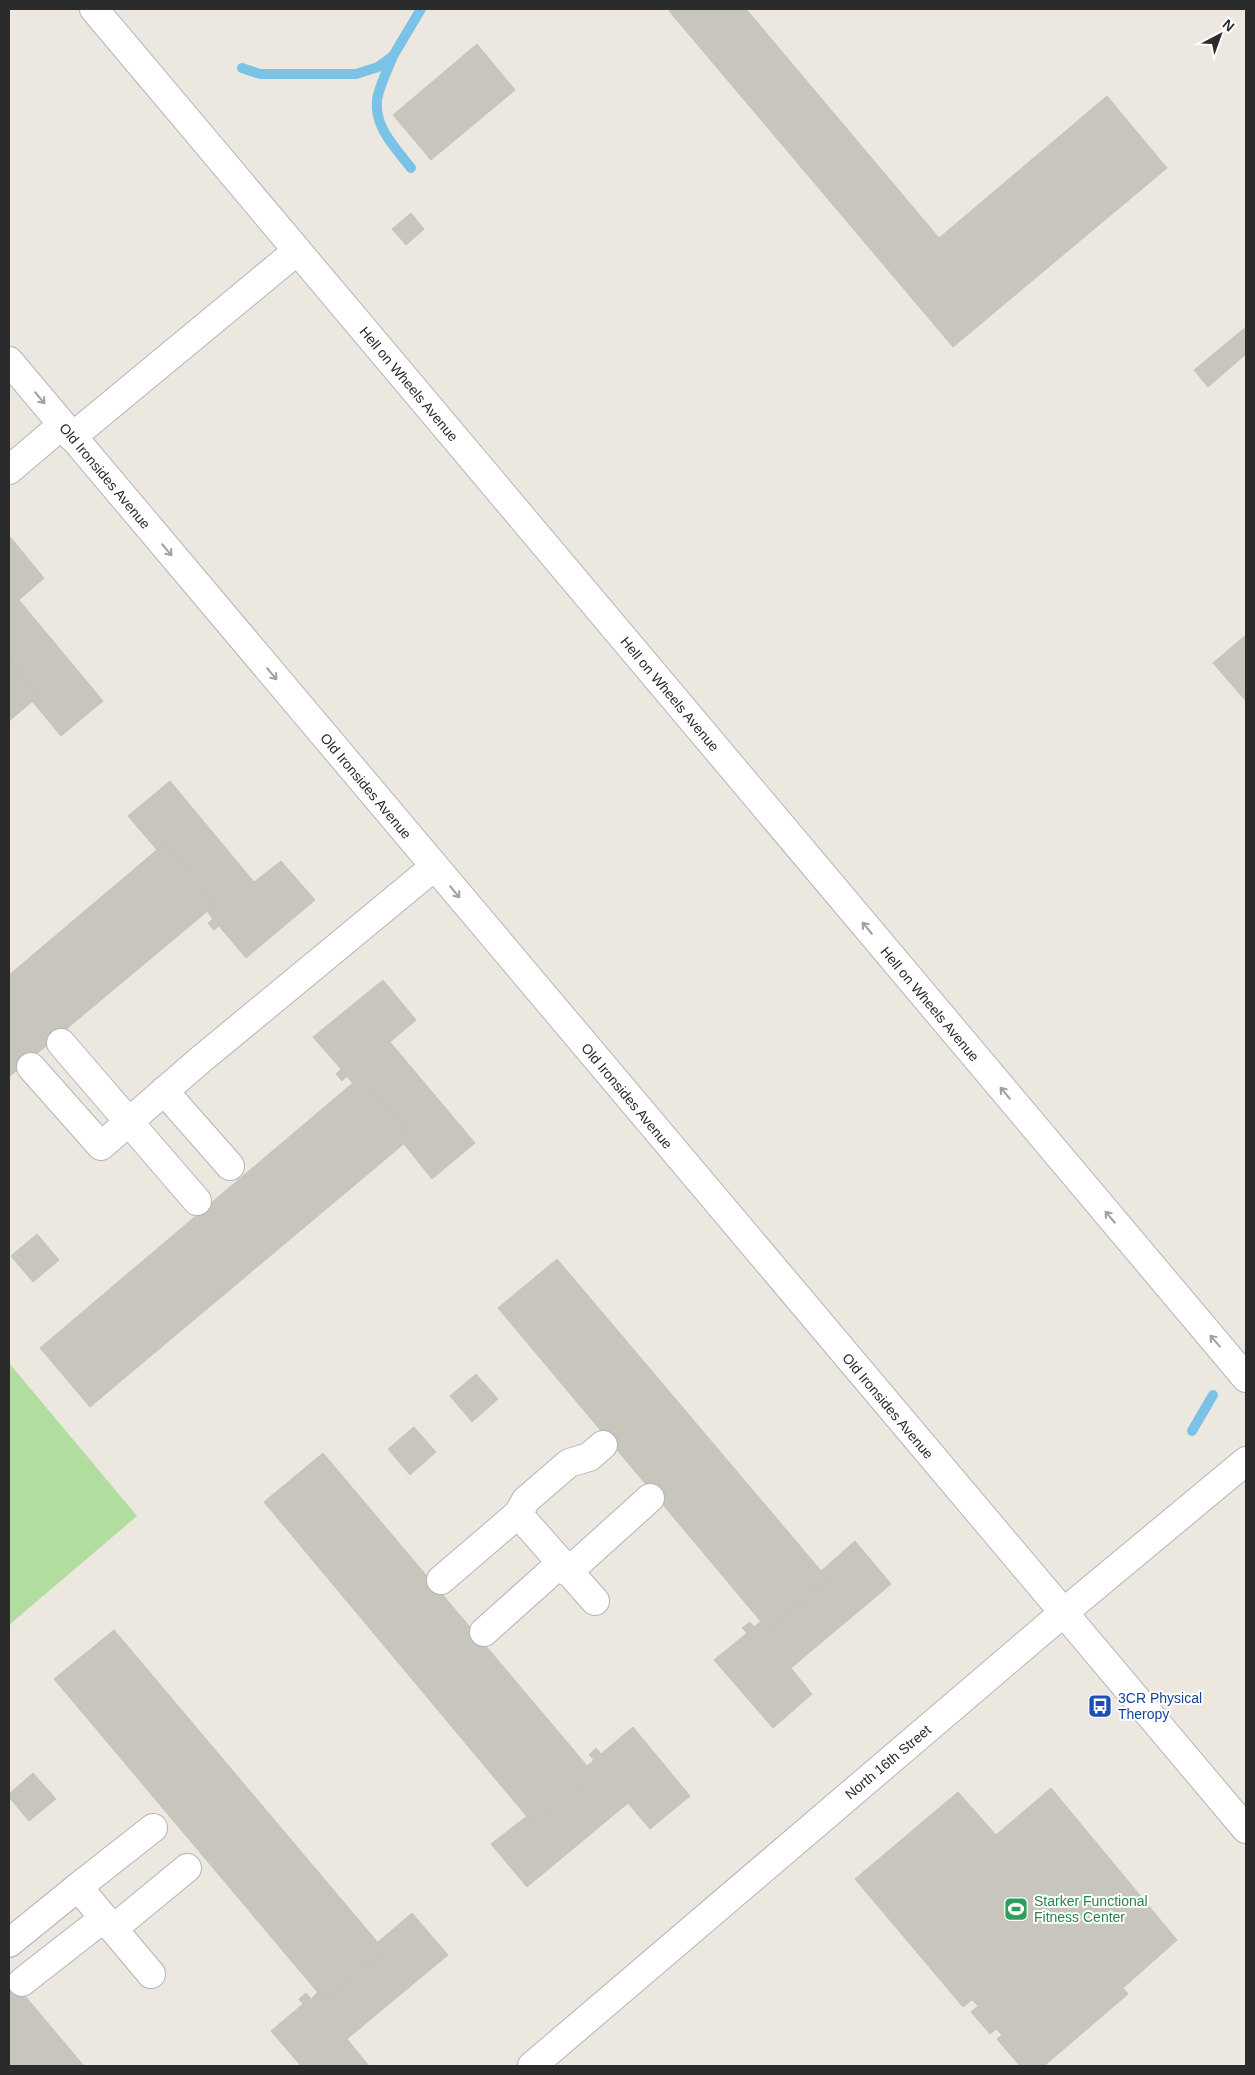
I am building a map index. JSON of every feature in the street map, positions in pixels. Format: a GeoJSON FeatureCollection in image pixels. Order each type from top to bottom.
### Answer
{"type":"FeatureCollection","features":[{"type":"Feature","properties":{"kind":"street","name":"Hell on Wheels Avenue"},"geometry":{"type":"LineString","coordinates":[[94,9],[1246,1378]]}},
{"type":"Feature","properties":{"kind":"street"},"geometry":{"type":"LineString","coordinates":[[9,470],[67,431],[297,251]]}},
{"type":"Feature","properties":{"kind":"street","name":"Old Ironsides Avenue"},"geometry":{"type":"LineString","coordinates":[[9,361],[1246,1829]]}},
{"type":"Feature","properties":{"kind":"street"},"geometry":{"type":"LineString","coordinates":[[31,1067],[101,1146],[199,1060],[434,867]]}},
{"type":"Feature","properties":{"kind":"street"},"geometry":{"type":"LineString","coordinates":[[61,1043],[197,1201]]}},
{"type":"Feature","properties":{"kind":"street"},"geometry":{"type":"LineString","coordinates":[[164,1090],[230,1166]]}},
{"type":"Feature","properties":{"kind":"street"},"geometry":{"type":"LineString","coordinates":[[441,1580],[518,1514],[526,1500],[569,1463],[589,1458],[603,1445]]}},
{"type":"Feature","properties":{"kind":"street","name":"North 16th Street"},"geometry":{"type":"LineString","coordinates":[[532,2066],[1063,1613],[1246,1461]]}},
{"type":"Feature","properties":{"kind":"street"},"geometry":{"type":"LineString","coordinates":[[484,1632],[650,1498]]}},
{"type":"Feature","properties":{"kind":"street"},"geometry":{"type":"LineString","coordinates":[[518,1514],[595,1601]]}},
{"type":"Feature","properties":{"kind":"street"},"geometry":{"type":"LineString","coordinates":[[9,1942],[153,1828]]}},
{"type":"Feature","properties":{"kind":"street"},"geometry":{"type":"LineString","coordinates":[[22,1982],[187,1868]]}},
{"type":"Feature","properties":{"kind":"street"},"geometry":{"type":"LineString","coordinates":[[78,1887],[151,1974]]}},
{"type":"Feature","properties":{"kind":"green space"},"geometry":{"type":"Polygon","coordinates":[[[9,1363],[137,1516],[9,1625],[9,1363]]]}},
{"type":"Feature","properties":{"kind":"building"},"geometry":{"type":"Polygon","coordinates":[[[672,9],[746,9],[939,238],[1107,96],[1167,168],[953,347],[669,11],[672,9]]]}},
{"type":"Feature","properties":{"kind":"building"},"geometry":{"type":"Polygon","coordinates":[[[477,44],[515,90],[431,160],[393,115],[477,44]]]}},
{"type":"Feature","properties":{"kind":"building"},"geometry":{"type":"Polygon","coordinates":[[[411,213],[424,229],[406,245],[392,229],[411,213]]]}},
{"type":"Feature","properties":{"kind":"building"},"geometry":{"type":"Polygon","coordinates":[[[1246,327],[1246,354],[1208,387],[1194,370],[1246,327]]]}},
{"type":"Feature","properties":{"kind":"building"},"geometry":{"type":"Polygon","coordinates":[[[11,538],[44,578],[19,600],[103,701],[61,736],[32,701],[40,695],[9,657],[9,539],[11,538]]]}},
{"type":"Feature","properties":{"kind":"building"},"geometry":{"type":"Polygon","coordinates":[[[1246,635],[1246,701],[1213,663],[1246,635]]]}},
{"type":"Feature","properties":{"kind":"building"},"geometry":{"type":"Polygon","coordinates":[[[9,657],[40,695],[9,721],[9,657]]]}},
{"type":"Feature","properties":{"kind":"building"},"geometry":{"type":"Polygon","coordinates":[[[170,781],[254,882],[281,861],[315,900],[246,958],[219,926],[214,930],[208,923],[213,919],[207,911],[216,904],[165,843],[157,850],[128,816],[170,781]]]}},
{"type":"Feature","properties":{"kind":"building"},"geometry":{"type":"Polygon","coordinates":[[[165,843],[216,904],[9,1077],[9,975],[165,843]]]}},
{"type":"Feature","properties":{"kind":"building"},"geometry":{"type":"Polygon","coordinates":[[[383,980],[416,1020],[390,1042],[475,1143],[432,1179],[404,1144],[412,1137],[361,1076],[353,1084],[347,1076],[342,1081],[336,1074],[341,1069],[313,1037],[383,980]]]}},
{"type":"Feature","properties":{"kind":"building"},"geometry":{"type":"Polygon","coordinates":[[[361,1076],[412,1137],[90,1407],[40,1348],[361,1076]]]}},
{"type":"Feature","properties":{"kind":"building"},"geometry":{"type":"Polygon","coordinates":[[[37,1234],[59,1260],[33,1282],[11,1256],[37,1234]]]}},
{"type":"Feature","properties":{"kind":"building"},"geometry":{"type":"Polygon","coordinates":[[[557,1259],[828,1579],[768,1630],[498,1308],[557,1259]]]}},
{"type":"Feature","properties":{"kind":"building"},"geometry":{"type":"Polygon","coordinates":[[[476,1374],[498,1399],[472,1422],[450,1396],[476,1374]]]}},
{"type":"Feature","properties":{"kind":"building"},"geometry":{"type":"Polygon","coordinates":[[[414,1427],[436,1452],[410,1475],[388,1449],[414,1427]]]}},
{"type":"Feature","properties":{"kind":"building"},"geometry":{"type":"Polygon","coordinates":[[[323,1453],[594,1774],[533,1824],[264,1502],[323,1453]]]}},
{"type":"Feature","properties":{"kind":"building"},"geometry":{"type":"Polygon","coordinates":[[[855,1541],[891,1584],[791,1668],[812,1694],[773,1728],[714,1660],[747,1633],[742,1628],[750,1622],[754,1627],[761,1621],[768,1630],[828,1579],[821,1571],[855,1541]]]}},
{"type":"Feature","properties":{"kind":"building"},"geometry":{"type":"Polygon","coordinates":[[[114,1630],[385,1951],[325,2001],[54,1679],[114,1630]]]}},
{"type":"Feature","properties":{"kind":"building"},"geometry":{"type":"Polygon","coordinates":[[[633,1727],[690,1796],[650,1829],[628,1803],[527,1887],[491,1844],[527,1816],[533,1824],[594,1774],[587,1766],[594,1760],[589,1755],[596,1748],[601,1754],[633,1727]]]}},
{"type":"Feature","properties":{"kind":"building"},"geometry":{"type":"Polygon","coordinates":[[[33,1773],[56,1799],[29,1821],[9,1797],[9,1794],[33,1773]]]}},
{"type":"Feature","properties":{"kind":"building","name":"Starker Functional Fitness Center"},"geometry":{"type":"Polygon","coordinates":[[[1051,1788],[1177,1940],[1123,1988],[1128,1994],[1044,2066],[1020,2066],[997,2039],[1002,2035],[996,2029],[990,2034],[971,2012],[978,2006],[972,2000],[963,2007],[855,1879],[958,1792],[996,1835],[1051,1788]]]}},
{"type":"Feature","properties":{"kind":"building"},"geometry":{"type":"Polygon","coordinates":[[[412,1913],[448,1955],[347,2039],[369,2066],[301,2066],[271,2031],[303,2004],[299,1999],[306,1993],[311,1999],[318,1992],[325,2001],[385,1951],[378,1942],[412,1913]]]}},
{"type":"Feature","properties":{"kind":"building"},"geometry":{"type":"Polygon","coordinates":[[[9,1977],[84,2066],[9,2066],[9,1977]]]}},
{"type":"Feature","properties":{"kind":"waterway"},"geometry":{"type":"LineString","coordinates":[[242,68],[260,74],[356,74],[378,67],[393,56],[421,9]]}},
{"type":"Feature","properties":{"kind":"waterway"},"geometry":{"type":"LineString","coordinates":[[393,56],[380,89],[377,110],[382,129],[411,168]]}},
{"type":"Feature","properties":{"kind":"waterway"},"geometry":{"type":"LineString","coordinates":[[1192,1431],[1213,1395]]}},
{"type":"Feature","properties":{"kind":"place","name":"3CR Physical Theropy"},"geometry":{"type":"Point","coordinates":[1100,1706]}},
{"type":"Feature","properties":{"kind":"place","name":"Starker Functional Fitness Center"},"geometry":{"type":"Point","coordinates":[1016,1909]}}]}
